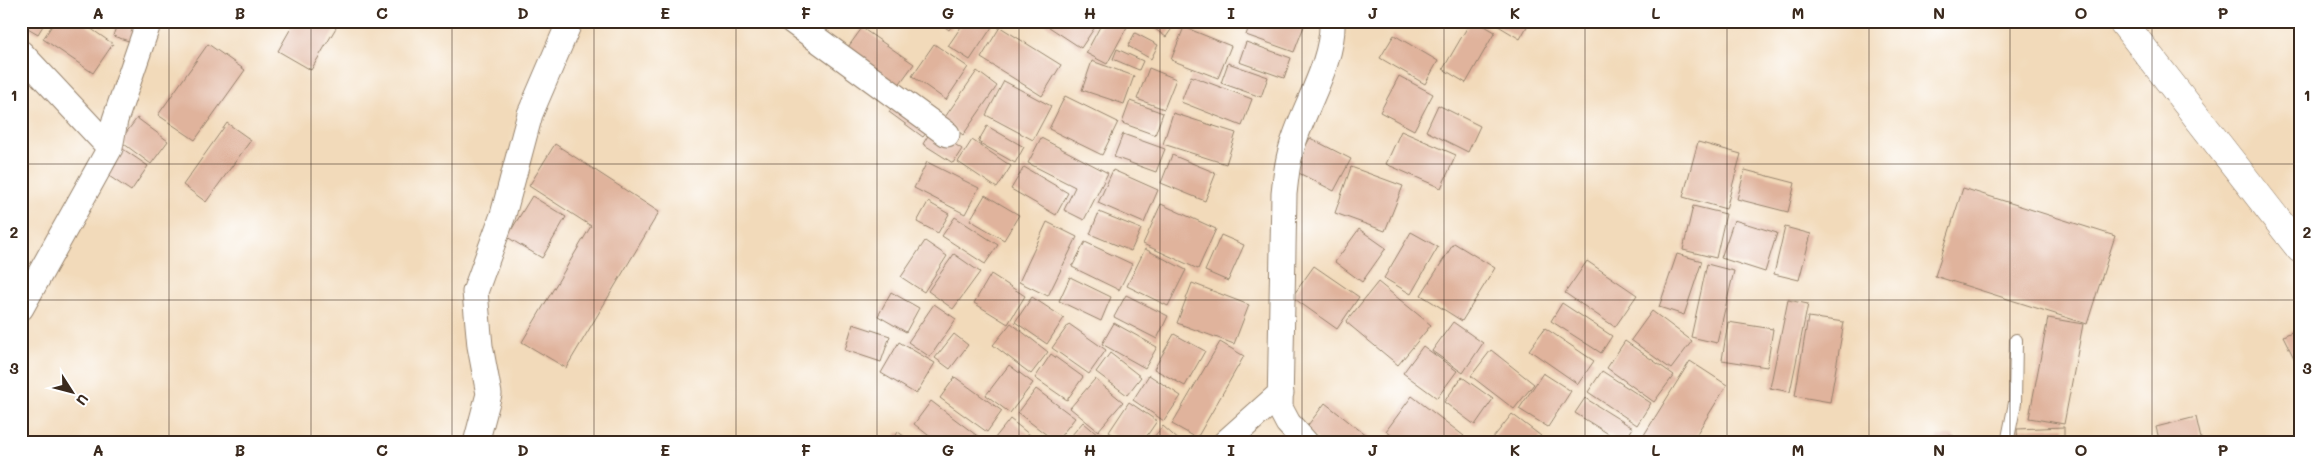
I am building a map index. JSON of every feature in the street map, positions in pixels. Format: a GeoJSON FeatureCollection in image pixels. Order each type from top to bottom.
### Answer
{"type":"FeatureCollection","features":[{"type":"Feature","properties":{"kind":"main road"},"geometry":{"type":"LineString","coordinates":[[2122,21],[2300,249]]}},
{"type":"Feature","properties":{"kind":"street"},"geometry":{"type":"LineString","coordinates":[[21,308],[110,148],[116,120],[149,21]]}},
{"type":"Feature","properties":{"kind":"street"},"geometry":{"type":"LineString","coordinates":[[476,443],[489,394],[480,346],[475,292],[502,215],[530,114],[570,21]]}},
{"type":"Feature","properties":{"kind":"street"},"geometry":{"type":"LineString","coordinates":[[792,21],[947,134]]}},
{"type":"Feature","properties":{"kind":"street"},"geometry":{"type":"LineString","coordinates":[[1306,443],[1288,423],[1280,408],[1286,171],[1294,139],[1328,52],[1332,21]]}},
{"type":"Feature","properties":{"kind":"street"},"geometry":{"type":"LineString","coordinates":[[21,53],[110,148]]}},
{"type":"Feature","properties":{"kind":"street"},"geometry":{"type":"LineString","coordinates":[[1225,443],[1281,394]]}},
{"type":"Feature","properties":{"kind":"lane"},"geometry":{"type":"LineString","coordinates":[[2007,443],[2015,403],[2016,340]]}},
{"type":"Feature","properties":{"kind":"building"},"geometry":{"type":"Polygon","coordinates":[[[21,21],[46,21],[38,34],[21,24],[21,21]]]}},
{"type":"Feature","properties":{"kind":"building"},"geometry":{"type":"Polygon","coordinates":[[[55,21],[80,21],[113,44],[93,73],[43,39],[55,21]]]}},
{"type":"Feature","properties":{"kind":"building"},"geometry":{"type":"Polygon","coordinates":[[[92,21],[106,21],[102,28],[92,21]]]}},
{"type":"Feature","properties":{"kind":"building"},"geometry":{"type":"Polygon","coordinates":[[[118,21],[143,21],[135,43],[113,36],[118,21]]]}},
{"type":"Feature","properties":{"kind":"building"},"geometry":{"type":"Polygon","coordinates":[[[295,21],[340,21],[311,70],[278,51],[295,21]]]}},
{"type":"Feature","properties":{"kind":"building"},"geometry":{"type":"Polygon","coordinates":[[[937,21],[955,21],[949,30],[937,21]]]}},
{"type":"Feature","properties":{"kind":"building"},"geometry":{"type":"Polygon","coordinates":[[[965,21],[984,21],[992,27],[970,60],[948,46],[965,21]]]}},
{"type":"Feature","properties":{"kind":"building"},"geometry":{"type":"Polygon","coordinates":[[[1040,21],[1085,21],[1095,27],[1081,48],[1040,21]]]}},
{"type":"Feature","properties":{"kind":"building"},"geometry":{"type":"Polygon","coordinates":[[[1103,21],[1115,21],[1127,27],[1107,64],[1086,53],[1103,21]]]}},
{"type":"Feature","properties":{"kind":"building"},"geometry":{"type":"Polygon","coordinates":[[[1144,21],[1177,21],[1166,37],[1144,21]]]}},
{"type":"Feature","properties":{"kind":"building"},"geometry":{"type":"Polygon","coordinates":[[[1219,21],[1239,21],[1236,28],[1219,21]]]}},
{"type":"Feature","properties":{"kind":"building"},"geometry":{"type":"Polygon","coordinates":[[[1251,21],[1306,21],[1294,52],[1246,35],[1251,21]]]}},
{"type":"Feature","properties":{"kind":"building"},"geometry":{"type":"Polygon","coordinates":[[[1471,21],[1476,21],[1495,32],[1466,83],[1443,69],[1471,21]]]}},
{"type":"Feature","properties":{"kind":"building"},"geometry":{"type":"Polygon","coordinates":[[[1490,21],[1530,21],[1520,39],[1490,21]]]}},
{"type":"Feature","properties":{"kind":"building"},"geometry":{"type":"Polygon","coordinates":[[[1000,27],[1061,65],[1042,96],[981,58],[1000,27]]]}},
{"type":"Feature","properties":{"kind":"building"},"geometry":{"type":"Polygon","coordinates":[[[1184,27],[1231,46],[1218,78],[1171,60],[1184,27]]]}},
{"type":"Feature","properties":{"kind":"building"},"geometry":{"type":"Polygon","coordinates":[[[862,28],[914,64],[895,90],[843,54],[862,28]]]}},
{"type":"Feature","properties":{"kind":"building"},"geometry":{"type":"Polygon","coordinates":[[[1135,33],[1158,45],[1151,59],[1128,46],[1135,33]]]}},
{"type":"Feature","properties":{"kind":"building"},"geometry":{"type":"Polygon","coordinates":[[[1394,35],[1438,61],[1425,84],[1380,58],[1394,35]]]}},
{"type":"Feature","properties":{"kind":"building"},"geometry":{"type":"Polygon","coordinates":[[[1246,42],[1291,58],[1284,78],[1239,62],[1246,42]]]}},
{"type":"Feature","properties":{"kind":"building"},"geometry":{"type":"Polygon","coordinates":[[[208,44],[245,70],[195,140],[158,115],[208,44]]]}},
{"type":"Feature","properties":{"kind":"building"},"geometry":{"type":"Polygon","coordinates":[[[934,44],[968,67],[946,100],[912,76],[934,44]]]}},
{"type":"Feature","properties":{"kind":"building"},"geometry":{"type":"Polygon","coordinates":[[[1117,49],[1143,61],[1139,70],[1113,59],[1117,49]]]}},
{"type":"Feature","properties":{"kind":"building"},"geometry":{"type":"Polygon","coordinates":[[[1092,61],[1134,76],[1124,104],[1082,90],[1092,61]]]}},
{"type":"Feature","properties":{"kind":"building"},"geometry":{"type":"Polygon","coordinates":[[[1228,63],[1268,77],[1261,97],[1221,83],[1228,63]]]}},
{"type":"Feature","properties":{"kind":"building"},"geometry":{"type":"Polygon","coordinates":[[[1149,68],[1176,79],[1164,109],[1137,99],[1149,68]]]}},
{"type":"Feature","properties":{"kind":"building"},"geometry":{"type":"Polygon","coordinates":[[[977,71],[997,86],[963,135],[943,120],[977,71]]]}},
{"type":"Feature","properties":{"kind":"building"},"geometry":{"type":"Polygon","coordinates":[[[1191,76],[1252,99],[1242,126],[1181,102],[1191,76]]]}},
{"type":"Feature","properties":{"kind":"building"},"geometry":{"type":"Polygon","coordinates":[[[1399,76],[1433,94],[1414,130],[1380,112],[1399,76]]]}},
{"type":"Feature","properties":{"kind":"building"},"geometry":{"type":"Polygon","coordinates":[[[1004,81],[1051,106],[1033,140],[986,115],[1004,81]]]}},
{"type":"Feature","properties":{"kind":"building"},"geometry":{"type":"Polygon","coordinates":[[[1065,96],[1118,122],[1102,155],[1049,129],[1065,96]]]}},
{"type":"Feature","properties":{"kind":"building"},"geometry":{"type":"Polygon","coordinates":[[[1130,101],[1163,113],[1155,135],[1122,123],[1130,101]]]}},
{"type":"Feature","properties":{"kind":"building"},"geometry":{"type":"Polygon","coordinates":[[[896,102],[931,127],[923,137],[889,112],[896,102]]]}},
{"type":"Feature","properties":{"kind":"building"},"geometry":{"type":"Polygon","coordinates":[[[1438,105],[1480,126],[1468,152],[1426,131],[1438,105]]]}},
{"type":"Feature","properties":{"kind":"building"},"geometry":{"type":"Polygon","coordinates":[[[1173,113],[1236,133],[1226,164],[1163,144],[1173,113]]]}},
{"type":"Feature","properties":{"kind":"building"},"geometry":{"type":"Polygon","coordinates":[[[137,118],[168,141],[151,164],[120,141],[137,118]]]}},
{"type":"Feature","properties":{"kind":"building"},"geometry":{"type":"Polygon","coordinates":[[[227,123],[251,140],[206,202],[183,185],[227,123]]]}},
{"type":"Feature","properties":{"kind":"building"},"geometry":{"type":"Polygon","coordinates":[[[987,126],[1024,147],[1015,163],[978,142],[987,126]]]}},
{"type":"Feature","properties":{"kind":"building"},"geometry":{"type":"Polygon","coordinates":[[[932,129],[962,149],[953,163],[923,144],[932,129]]]}},
{"type":"Feature","properties":{"kind":"building"},"geometry":{"type":"Polygon","coordinates":[[[1401,131],[1456,155],[1441,188],[1386,164],[1401,131]]]}},
{"type":"Feature","properties":{"kind":"building"},"geometry":{"type":"Polygon","coordinates":[[[1123,134],[1165,149],[1156,172],[1114,157],[1123,134]]]}},
{"type":"Feature","properties":{"kind":"building"},"geometry":{"type":"Polygon","coordinates":[[[1041,138],[1108,173],[1084,220],[1064,210],[1075,187],[1028,163],[1041,138]]]}},
{"type":"Feature","properties":{"kind":"building"},"geometry":{"type":"Polygon","coordinates":[[[1310,138],[1351,159],[1334,191],[1293,170],[1310,138]]]}},
{"type":"Feature","properties":{"kind":"building"},"geometry":{"type":"Polygon","coordinates":[[[972,140],[1011,166],[997,188],[958,162],[972,140]]]}},
{"type":"Feature","properties":{"kind":"building"},"geometry":{"type":"Polygon","coordinates":[[[1698,142],[1741,154],[1726,209],[1683,197],[1698,142]]]}},
{"type":"Feature","properties":{"kind":"building"},"geometry":{"type":"Polygon","coordinates":[[[555,144],[659,212],[566,368],[522,342],[591,226],[529,186],[555,144]]]}},
{"type":"Feature","properties":{"kind":"building"},"geometry":{"type":"Polygon","coordinates":[[[120,147],[148,166],[131,191],[103,172],[120,147]]]}},
{"type":"Feature","properties":{"kind":"building"},"geometry":{"type":"Polygon","coordinates":[[[1172,155],[1216,173],[1205,201],[1161,183],[1172,155]]]}},
{"type":"Feature","properties":{"kind":"building"},"geometry":{"type":"Polygon","coordinates":[[[927,162],[979,188],[965,214],[914,188],[927,162]]]}},
{"type":"Feature","properties":{"kind":"building"},"geometry":{"type":"Polygon","coordinates":[[[1024,167],[1068,193],[1056,215],[1011,189],[1024,167]]]}},
{"type":"Feature","properties":{"kind":"building"},"geometry":{"type":"Polygon","coordinates":[[[1351,167],[1403,186],[1385,231],[1335,213],[1351,167]]]}},
{"type":"Feature","properties":{"kind":"building"},"geometry":{"type":"Polygon","coordinates":[[[1113,170],[1158,190],[1144,223],[1098,203],[1113,170]]]}},
{"type":"Feature","properties":{"kind":"building"},"geometry":{"type":"Polygon","coordinates":[[[1745,170],[1795,183],[1788,212],[1737,199],[1745,170]]]}},
{"type":"Feature","properties":{"kind":"building"},"geometry":{"type":"Polygon","coordinates":[[[1963,188],[2115,236],[2087,324],[1935,276],[1963,188]]]}},
{"type":"Feature","properties":{"kind":"building"},"geometry":{"type":"Polygon","coordinates":[[[985,195],[1019,215],[1004,240],[970,220],[985,195]]]}},
{"type":"Feature","properties":{"kind":"building"},"geometry":{"type":"Polygon","coordinates":[[[532,196],[566,217],[542,258],[507,237],[532,196]]]}},
{"type":"Feature","properties":{"kind":"building"},"geometry":{"type":"Polygon","coordinates":[[[928,202],[949,214],[938,233],[917,222],[928,202]]]}},
{"type":"Feature","properties":{"kind":"building"},"geometry":{"type":"Polygon","coordinates":[[[1161,204],[1216,229],[1198,269],[1143,244],[1161,204]]]}},
{"type":"Feature","properties":{"kind":"building"},"geometry":{"type":"Polygon","coordinates":[[[1693,206],[1726,214],[1716,258],[1683,250],[1693,206]]]}},
{"type":"Feature","properties":{"kind":"building"},"geometry":{"type":"Polygon","coordinates":[[[1099,212],[1141,229],[1131,251],[1090,234],[1099,212]]]}},
{"type":"Feature","properties":{"kind":"building"},"geometry":{"type":"Polygon","coordinates":[[[955,217],[998,245],[985,264],[942,236],[955,217]]]}},
{"type":"Feature","properties":{"kind":"building"},"geometry":{"type":"Polygon","coordinates":[[[1734,220],[1777,233],[1765,272],[1721,258],[1734,220]]]}},
{"type":"Feature","properties":{"kind":"building"},"geometry":{"type":"Polygon","coordinates":[[[1047,222],[1077,237],[1048,296],[1019,282],[1047,222]]]}},
{"type":"Feature","properties":{"kind":"building"},"geometry":{"type":"Polygon","coordinates":[[[1785,227],[1811,234],[1799,280],[1774,274],[1785,227]]]}},
{"type":"Feature","properties":{"kind":"building"},"geometry":{"type":"Polygon","coordinates":[[[1359,229],[1386,248],[1362,282],[1335,262],[1359,229]]]}},
{"type":"Feature","properties":{"kind":"building"},"geometry":{"type":"Polygon","coordinates":[[[1411,232],[1438,247],[1411,294],[1384,278],[1411,232]]]}},
{"type":"Feature","properties":{"kind":"building"},"geometry":{"type":"Polygon","coordinates":[[[1221,235],[1244,245],[1228,281],[1205,271],[1221,235]]]}},
{"type":"Feature","properties":{"kind":"building"},"geometry":{"type":"Polygon","coordinates":[[[925,241],[947,256],[924,292],[901,277],[925,241]]]}},
{"type":"Feature","properties":{"kind":"building"},"geometry":{"type":"Polygon","coordinates":[[[1085,242],[1132,264],[1119,290],[1072,267],[1085,242]]]}},
{"type":"Feature","properties":{"kind":"building"},"geometry":{"type":"Polygon","coordinates":[[[1454,243],[1495,268],[1462,321],[1421,295],[1454,243]]]}},
{"type":"Feature","properties":{"kind":"building"},"geometry":{"type":"Polygon","coordinates":[[[1145,249],[1186,270],[1168,306],[1127,286],[1145,249]]]}},
{"type":"Feature","properties":{"kind":"building"},"geometry":{"type":"Polygon","coordinates":[[[954,254],[980,272],[953,309],[928,291],[954,254]]]}},
{"type":"Feature","properties":{"kind":"building"},"geometry":{"type":"Polygon","coordinates":[[[1677,254],[1702,261],[1684,315],[1659,307],[1677,254]]]}},
{"type":"Feature","properties":{"kind":"building"},"geometry":{"type":"Polygon","coordinates":[[[1587,261],[1637,295],[1615,327],[1565,293],[1587,261]]]}},
{"type":"Feature","properties":{"kind":"building"},"geometry":{"type":"Polygon","coordinates":[[[1707,264],[1734,271],[1717,343],[1691,337],[1707,264]]]}},
{"type":"Feature","properties":{"kind":"building"},"geometry":{"type":"Polygon","coordinates":[[[1314,266],[1359,297],[1337,329],[1292,297],[1314,266]]]}},
{"type":"Feature","properties":{"kind":"building"},"geometry":{"type":"Polygon","coordinates":[[[991,274],[1025,296],[1008,324],[974,303],[991,274]]]}},
{"type":"Feature","properties":{"kind":"building"},"geometry":{"type":"Polygon","coordinates":[[[1070,277],[1111,297],[1101,321],[1059,301],[1070,277]]]}},
{"type":"Feature","properties":{"kind":"building"},"geometry":{"type":"Polygon","coordinates":[[[1378,282],[1431,325],[1398,365],[1346,322],[1378,282]]]}},
{"type":"Feature","properties":{"kind":"building"},"geometry":{"type":"Polygon","coordinates":[[[1192,283],[1249,305],[1234,344],[1177,323],[1192,283]]]}},
{"type":"Feature","properties":{"kind":"building"},"geometry":{"type":"Polygon","coordinates":[[[891,292],[919,308],[906,332],[878,316],[891,292]]]}},
{"type":"Feature","properties":{"kind":"building"},"geometry":{"type":"Polygon","coordinates":[[[1126,295],[1168,316],[1157,339],[1114,317],[1126,295]]]}},
{"type":"Feature","properties":{"kind":"building"},"geometry":{"type":"Polygon","coordinates":[[[1032,297],[1064,318],[1047,344],[1015,322],[1032,297]]]}},
{"type":"Feature","properties":{"kind":"building"},"geometry":{"type":"Polygon","coordinates":[[[1788,300],[1808,304],[1790,392],[1770,388],[1788,300]]]}},
{"type":"Feature","properties":{"kind":"building"},"geometry":{"type":"Polygon","coordinates":[[[1562,303],[1612,336],[1601,353],[1551,321],[1562,303]]]}},
{"type":"Feature","properties":{"kind":"building"},"geometry":{"type":"Polygon","coordinates":[[[934,304],[956,319],[930,357],[908,342],[934,304]]]}},
{"type":"Feature","properties":{"kind":"building"},"geometry":{"type":"Polygon","coordinates":[[[1652,311],[1692,341],[1671,369],[1631,340],[1652,311]]]}},
{"type":"Feature","properties":{"kind":"building"},"geometry":{"type":"Polygon","coordinates":[[[1808,317],[1844,322],[1830,402],[1795,396],[1808,317]]]}},
{"type":"Feature","properties":{"kind":"building"},"geometry":{"type":"Polygon","coordinates":[[[2048,318],[2083,324],[2064,424],[2029,418],[2048,318]]]}},
{"type":"Feature","properties":{"kind":"building"},"geometry":{"type":"Polygon","coordinates":[[[1453,322],[1483,343],[1463,373],[1432,351],[1453,322]]]}},
{"type":"Feature","properties":{"kind":"building"},"geometry":{"type":"Polygon","coordinates":[[[1728,322],[1773,329],[1767,367],[1722,360],[1728,322]]]}},
{"type":"Feature","properties":{"kind":"building"},"geometry":{"type":"Polygon","coordinates":[[[1011,323],[1048,352],[1031,374],[993,345],[1011,323]]]}},
{"type":"Feature","properties":{"kind":"building"},"geometry":{"type":"Polygon","coordinates":[[[1114,323],[1157,347],[1145,368],[1102,344],[1114,323]]]}},
{"type":"Feature","properties":{"kind":"building"},"geometry":{"type":"Polygon","coordinates":[[[853,324],[890,336],[881,362],[845,350],[853,324]]]}},
{"type":"Feature","properties":{"kind":"building"},"geometry":{"type":"Polygon","coordinates":[[[1069,324],[1106,350],[1089,374],[1052,348],[1069,324]]]}},
{"type":"Feature","properties":{"kind":"building"},"geometry":{"type":"Polygon","coordinates":[[[1545,328],[1594,361],[1578,384],[1529,350],[1545,328]]]}},
{"type":"Feature","properties":{"kind":"building"},"geometry":{"type":"Polygon","coordinates":[[[2300,328],[2300,370],[2283,336],[2300,328]]]}},
{"type":"Feature","properties":{"kind":"building"},"geometry":{"type":"Polygon","coordinates":[[[954,334],[968,345],[950,369],[935,358],[954,334]]]}},
{"type":"Feature","properties":{"kind":"building"},"geometry":{"type":"Polygon","coordinates":[[[1174,334],[1205,351],[1185,386],[1154,369],[1174,334]]]}},
{"type":"Feature","properties":{"kind":"building"},"geometry":{"type":"Polygon","coordinates":[[[1625,341],[1674,375],[1654,402],[1607,368],[1625,341]]]}},
{"type":"Feature","properties":{"kind":"building"},"geometry":{"type":"Polygon","coordinates":[[[899,342],[935,363],[916,394],[881,373],[899,342]]]}},
{"type":"Feature","properties":{"kind":"building"},"geometry":{"type":"Polygon","coordinates":[[[1220,342],[1244,356],[1197,438],[1172,424],[1220,342]]]}},
{"type":"Feature","properties":{"kind":"building"},"geometry":{"type":"Polygon","coordinates":[[[1423,346],[1457,371],[1437,398],[1403,373],[1423,346]]]}},
{"type":"Feature","properties":{"kind":"building"},"geometry":{"type":"Polygon","coordinates":[[[1491,350],[1534,384],[1514,409],[1471,376],[1491,350]]]}},
{"type":"Feature","properties":{"kind":"building"},"geometry":{"type":"Polygon","coordinates":[[[1110,353],[1141,377],[1127,395],[1096,372],[1110,353]]]}},
{"type":"Feature","properties":{"kind":"building"},"geometry":{"type":"Polygon","coordinates":[[[1051,354],[1083,377],[1067,400],[1035,378],[1051,354]]]}},
{"type":"Feature","properties":{"kind":"building"},"geometry":{"type":"Polygon","coordinates":[[[1690,361],[1727,385],[1691,443],[1639,443],[1690,361]]]}},
{"type":"Feature","properties":{"kind":"building"},"geometry":{"type":"Polygon","coordinates":[[[1009,365],[1033,383],[1010,413],[986,395],[1009,365]]]}},
{"type":"Feature","properties":{"kind":"building"},"geometry":{"type":"Polygon","coordinates":[[[1602,371],[1651,403],[1637,425],[1588,392],[1602,371]]]}},
{"type":"Feature","properties":{"kind":"building"},"geometry":{"type":"Polygon","coordinates":[[[1543,373],[1571,391],[1548,427],[1519,409],[1543,373]]]}},
{"type":"Feature","properties":{"kind":"building"},"geometry":{"type":"Polygon","coordinates":[[[1149,375],[1181,396],[1164,421],[1133,400],[1149,375]]]}},
{"type":"Feature","properties":{"kind":"building"},"geometry":{"type":"Polygon","coordinates":[[[955,377],[1002,411],[987,432],[940,398],[955,377]]]}},
{"type":"Feature","properties":{"kind":"building"},"geometry":{"type":"Polygon","coordinates":[[[1462,377],[1493,399],[1475,425],[1444,402],[1462,377]]]}},
{"type":"Feature","properties":{"kind":"building"},"geometry":{"type":"Polygon","coordinates":[[[1095,379],[1123,402],[1098,431],[1070,408],[1095,379]]]}},
{"type":"Feature","properties":{"kind":"building"},"geometry":{"type":"Polygon","coordinates":[[[1036,389],[1075,418],[1056,442],[1018,413],[1036,389]]]}},
{"type":"Feature","properties":{"kind":"building"},"geometry":{"type":"Polygon","coordinates":[[[1412,396],[1464,436],[1459,443],[1401,443],[1386,431],[1412,396]]]}},
{"type":"Feature","properties":{"kind":"building"},"geometry":{"type":"Polygon","coordinates":[[[1585,398],[1633,428],[1623,443],[1575,413],[1585,398]]]}},
{"type":"Feature","properties":{"kind":"building"},"geometry":{"type":"Polygon","coordinates":[[[931,401],[980,438],[977,443],[938,443],[914,424],[931,401]]]}},
{"type":"Feature","properties":{"kind":"building"},"geometry":{"type":"Polygon","coordinates":[[[1129,402],[1157,421],[1142,443],[1125,443],[1109,432],[1129,402]]]}},
{"type":"Feature","properties":{"kind":"building"},"geometry":{"type":"Polygon","coordinates":[[[1325,403],[1376,443],[1322,443],[1305,429],[1325,403]]]}},
{"type":"Feature","properties":{"kind":"building"},"geometry":{"type":"Polygon","coordinates":[[[1512,414],[1541,436],[1536,443],[1489,443],[1512,414]]]}},
{"type":"Feature","properties":{"kind":"building"},"geometry":{"type":"Polygon","coordinates":[[[2196,417],[2202,443],[2160,443],[2156,427],[2196,417]]]}},
{"type":"Feature","properties":{"kind":"building"},"geometry":{"type":"Polygon","coordinates":[[[1010,419],[1040,443],[991,443],[1010,419]]]}},
{"type":"Feature","properties":{"kind":"building"},"geometry":{"type":"Polygon","coordinates":[[[1083,422],[1107,443],[1065,443],[1083,422]]]}},
{"type":"Feature","properties":{"kind":"building"},"geometry":{"type":"Polygon","coordinates":[[[1163,426],[1182,443],[1149,443],[1163,426]]]}},
{"type":"Feature","properties":{"kind":"building"},"geometry":{"type":"Polygon","coordinates":[[[2064,427],[2064,443],[2018,443],[2017,429],[2064,427]]]}},
{"type":"Feature","properties":{"kind":"building"},"geometry":{"type":"Polygon","coordinates":[[[898,432],[914,443],[891,443],[898,432]]]}},
{"type":"Feature","properties":{"kind":"building"},"geometry":{"type":"Polygon","coordinates":[[[1937,436],[1954,436],[1954,443],[1937,443],[1937,436]]]}}]}
